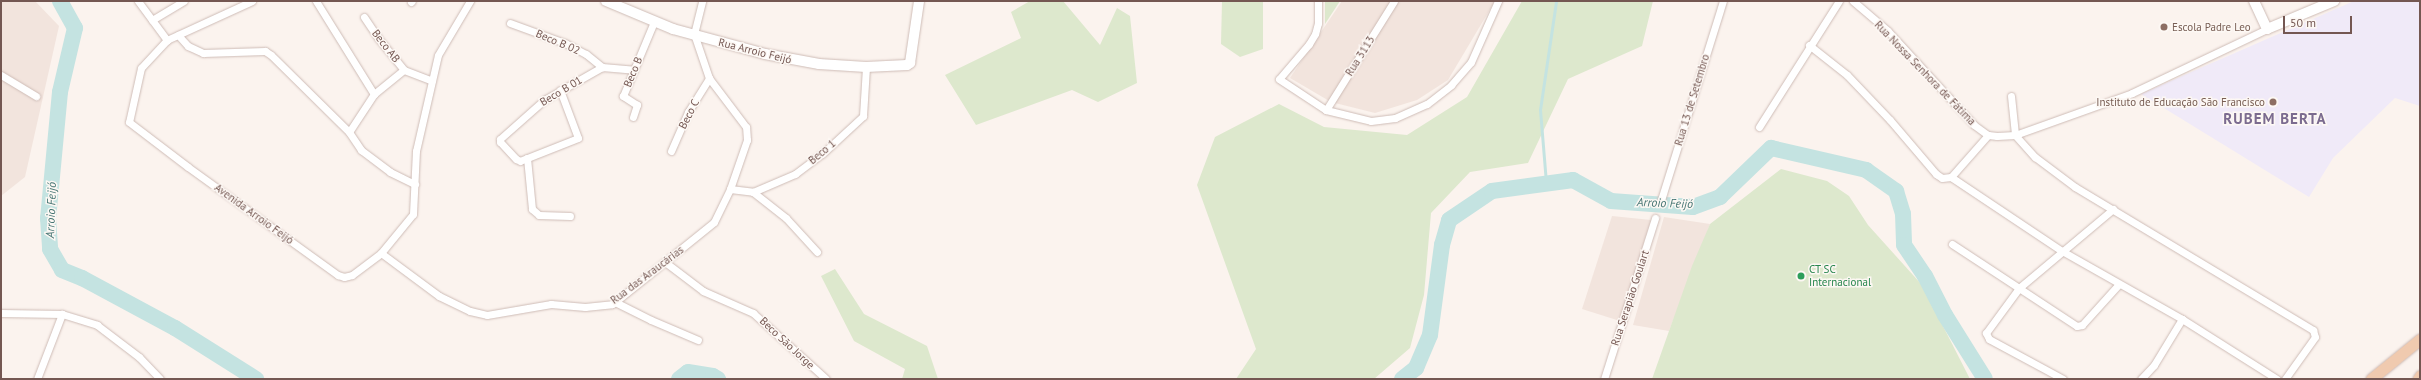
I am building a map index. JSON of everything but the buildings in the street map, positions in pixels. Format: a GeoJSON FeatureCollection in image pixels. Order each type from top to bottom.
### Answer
{"type":"FeatureCollection","features":[{"type":"Feature","properties":{"kind":"main road"},"geometry":{"type":"LineString","coordinates":[[2371,379],[2420,339]]}},
{"type":"Feature","properties":{"kind":"street"},"geometry":{"type":"LineString","coordinates":[[138,1],[167,40],[252,1]]}},
{"type":"Feature","properties":{"kind":"street"},"geometry":{"type":"LineString","coordinates":[[316,1],[374,94]]}},
{"type":"Feature","properties":{"kind":"street"},"geometry":{"type":"LineString","coordinates":[[381,253],[413,214],[416,150],[438,55],[470,1]]}},
{"type":"Feature","properties":{"kind":"street","name":"Rua Arroio Feijó"},"geometry":{"type":"LineString","coordinates":[[606,1],[654,22],[792,61],[866,67],[907,65],[910,63],[919,1]]}},
{"type":"Feature","properties":{"kind":"street"},"geometry":{"type":"LineString","coordinates":[[694,34],[702,1]]}},
{"type":"Feature","properties":{"kind":"street"},"geometry":{"type":"LineString","coordinates":[[1318,1],[1318,23],[1315,34],[1309,44],[1279,79],[1326,110],[1371,121],[1395,118],[1426,104],[1451,85],[1471,62],[1498,1]]}},
{"type":"Feature","properties":{"kind":"street","name":"Rua 3113"},"geometry":{"type":"LineString","coordinates":[[1326,110],[1394,1]]}},
{"type":"Feature","properties":{"kind":"street","name":"Rua 13 de Setembro"},"geometry":{"type":"LineString","coordinates":[[1661,200],[1723,1]]}},
{"type":"Feature","properties":{"kind":"street"},"geometry":{"type":"LineString","coordinates":[[1760,127],[1809,45],[1839,1]]}},
{"type":"Feature","properties":{"kind":"street","name":"Rua Nossa Senhora de Fátima"},"geometry":{"type":"LineString","coordinates":[[1853,1],[1888,31],[1974,125],[1988,135]]}},
{"type":"Feature","properties":{"kind":"street"},"geometry":{"type":"LineString","coordinates":[[2254,1],[2267,30]]}},
{"type":"Feature","properties":{"kind":"street"},"geometry":{"type":"LineString","coordinates":[[1951,177],[1988,135],[2015,135],[2132,93],[2267,30],[2334,1]]}},
{"type":"Feature","properties":{"kind":"street"},"geometry":{"type":"LineString","coordinates":[[152,20],[179,2]]}},
{"type":"Feature","properties":{"kind":"street","name":"Beco AB"},"geometry":{"type":"LineString","coordinates":[[364,17],[378,38],[404,70],[432,81]]}},
{"type":"Feature","properties":{"kind":"street","name":"Beco B"},"geometry":{"type":"LineString","coordinates":[[633,117],[637,105],[622,96],[654,22]]}},
{"type":"Feature","properties":{"kind":"street","name":"Beco B 02"},"geometry":{"type":"LineString","coordinates":[[510,23],[565,43],[586,54],[602,67]]}},
{"type":"Feature","properties":{"kind":"street","name":"Rua das Araucárias"},"geometry":{"type":"LineString","coordinates":[[381,253],[439,296],[470,311],[481,314],[487,315],[551,304],[585,307],[612,304],[615,302],[714,222],[730,189],[747,140],[746,127],[709,78],[694,34]]}},
{"type":"Feature","properties":{"kind":"street"},"geometry":{"type":"LineString","coordinates":[[178,35],[188,46],[203,53],[265,51],[349,132],[361,150],[390,172],[415,184]]}},
{"type":"Feature","properties":{"kind":"street","name":"Avenida Arroio Feijó"},"geometry":{"type":"LineString","coordinates":[[167,40],[141,68],[129,122],[188,167],[338,275],[344,277],[352,275],[381,253]]}},
{"type":"Feature","properties":{"kind":"street"},"geometry":{"type":"LineString","coordinates":[[1809,45],[1847,74],[1890,120],[1936,174],[1942,178],[1951,177],[2062,251],[2182,319],[2278,379]]}},
{"type":"Feature","properties":{"kind":"street"},"geometry":{"type":"LineString","coordinates":[[602,67],[634,70]]}},
{"type":"Feature","properties":{"kind":"street","name":"Beco B 01"},"geometry":{"type":"LineString","coordinates":[[527,158],[520,161],[516,159],[500,142],[500,139],[544,100],[602,67]]}},
{"type":"Feature","properties":{"kind":"street","name":"Beco 1"},"geometry":{"type":"LineString","coordinates":[[753,192],[795,174],[822,154],[863,116],[866,67]]}},
{"type":"Feature","properties":{"kind":"street"},"geometry":{"type":"LineString","coordinates":[[349,132],[374,94],[404,70]]}},
{"type":"Feature","properties":{"kind":"street"},"geometry":{"type":"LineString","coordinates":[[1,75],[36,96]]}},
{"type":"Feature","properties":{"kind":"street","name":"Beco C"},"geometry":{"type":"LineString","coordinates":[[671,151],[688,112],[709,78]]}},
{"type":"Feature","properties":{"kind":"street"},"geometry":{"type":"LineString","coordinates":[[560,90],[578,138],[575,141],[527,158],[532,209],[539,215],[570,216]]}},
{"type":"Feature","properties":{"kind":"street"},"geometry":{"type":"LineString","coordinates":[[2011,96],[2015,135],[2035,157],[2075,187],[2313,330],[2315,337],[2285,379]]}},
{"type":"Feature","properties":{"kind":"street"},"geometry":{"type":"LineString","coordinates":[[730,189],[753,192],[786,218],[817,252]]}},
{"type":"Feature","properties":{"kind":"street"},"geometry":{"type":"LineString","coordinates":[[2063,379],[1987,336],[1986,333],[2019,288],[2113,209]]}},
{"type":"Feature","properties":{"kind":"street","name":"Rua Serapião Goulart"},"geometry":{"type":"LineString","coordinates":[[1604,379],[1655,218]]}},
{"type":"Feature","properties":{"kind":"street"},"geometry":{"type":"LineString","coordinates":[[1952,244],[2080,326],[2119,284]]}},
{"type":"Feature","properties":{"kind":"street","name":"Beco São Jorge"},"geometry":{"type":"LineString","coordinates":[[665,262],[703,291],[753,313],[826,379]]}},
{"type":"Feature","properties":{"kind":"street"},"geometry":{"type":"LineString","coordinates":[[615,302],[651,320],[698,340]]}},
{"type":"Feature","properties":{"kind":"street"},"geometry":{"type":"LineString","coordinates":[[1,313],[62,314],[97,325],[139,357],[160,379]]}},
{"type":"Feature","properties":{"kind":"street"},"geometry":{"type":"LineString","coordinates":[[37,379],[62,314]]}},
{"type":"Feature","properties":{"kind":"street"},"geometry":{"type":"LineString","coordinates":[[2141,379],[2154,365],[2182,319]]}},
{"type":"Feature","properties":{"kind":"shaded area"},"geometry":{"type":"Polygon","coordinates":[[[1,1],[35,1],[59,26],[25,177],[1,196],[1,1]]]}},
{"type":"Feature","properties":{"kind":"shaded area"},"geometry":{"type":"Polygon","coordinates":[[[1342,1],[1495,1],[1448,80],[1417,100],[1375,113],[1331,102],[1290,78],[1342,1]]]}},
{"type":"Feature","properties":{"kind":"shaded area","name":"Instituto de Educação São Francisco"},"geometry":{"type":"Polygon","coordinates":[[[2354,1],[2420,1],[2420,106],[2395,98],[2333,158],[2309,197],[2141,94],[2354,1]]]}},
{"type":"Feature","properties":{"kind":"shaded area"},"geometry":{"type":"Polygon","coordinates":[[[1612,216],[1651,220],[1620,321],[1582,309],[1612,216]]]}},
{"type":"Feature","properties":{"kind":"shaded area"},"geometry":{"type":"Polygon","coordinates":[[[1664,217],[1710,224],[1669,331],[1633,325],[1664,217]]]}},
{"type":"Feature","properties":{"kind":"green space"},"geometry":{"type":"Polygon","coordinates":[[[1030,1],[1063,1],[1100,45],[1117,8],[1130,16],[1137,83],[1098,102],[1072,90],[976,125],[945,75],[1021,38],[1011,12],[1030,1]]]}},
{"type":"Feature","properties":{"kind":"green space"},"geometry":{"type":"Polygon","coordinates":[[[1222,1],[1263,1],[1263,49],[1240,57],[1221,44],[1222,1]]]}},
{"type":"Feature","properties":{"kind":"green space"},"geometry":{"type":"Polygon","coordinates":[[[1325,1],[1340,1],[1325,24],[1325,1]]]}},
{"type":"Feature","properties":{"kind":"green space"},"geometry":{"type":"Polygon","coordinates":[[[1522,1],[1653,1],[1642,46],[1568,79],[1528,163],[1470,172],[1431,213],[1424,295],[1410,348],[1374,379],[1236,379],[1256,349],[1197,185],[1215,137],[1279,104],[1324,127],[1407,135],[1467,97],[1522,1]]]}},
{"type":"Feature","properties":{"kind":"green space","name":"CT SC Internacional"},"geometry":{"type":"Polygon","coordinates":[[[1781,169],[1827,181],[1849,196],[1868,225],[1922,285],[1970,379],[1652,379],[1692,266],[1710,224],[1781,169]]]}},
{"type":"Feature","properties":{"kind":"green space"},"geometry":{"type":"Polygon","coordinates":[[[835,269],[864,314],[927,346],[938,379],[902,379],[905,369],[854,341],[821,276],[835,269]]]}},
{"type":"Feature","properties":{"kind":"waterway","name":"Arroio Feijó"},"geometry":{"type":"LineString","coordinates":[[60,1],[75,28],[60,92],[48,218],[50,249],[62,270],[82,278],[175,328],[256,379]]}},
{"type":"Feature","properties":{"kind":"waterway"},"geometry":{"type":"LineString","coordinates":[[1546,183],[1540,110],[1556,1]]}},
{"type":"Feature","properties":{"kind":"waterway","name":"Arroio Feijó"},"geometry":{"type":"LineString","coordinates":[[1402,379],[1416,368],[1430,335],[1442,245],[1449,220],[1492,191],[1573,180],[1611,201],[1693,207],[1720,197],[1771,148],[1866,170],[1896,191],[1903,214],[1904,245],[1925,276],[1945,315],[1985,379]]}},
{"type":"Feature","properties":{"kind":"waterway","name":"Arroio Feijó"},"geometry":{"type":"LineString","coordinates":[[679,379],[688,372],[713,376],[718,379]]}},
{"type":"Feature","properties":{"kind":"place","name":"Escola Padre Leo"},"geometry":{"type":"Point","coordinates":[2164,27]}},
{"type":"Feature","properties":{"kind":"place","name":"Instituto de Educação São Francisco"},"geometry":{"type":"Point","coordinates":[2273,102]}},
{"type":"Feature","properties":{"kind":"place","name":"CT SC Internacional"},"geometry":{"type":"Point","coordinates":[1801,276]}},
{"type":"Feature","properties":{"kind":"district","name":"RUBEM BERTA"},"geometry":{"type":"Point","coordinates":[2275,119]}}]}
